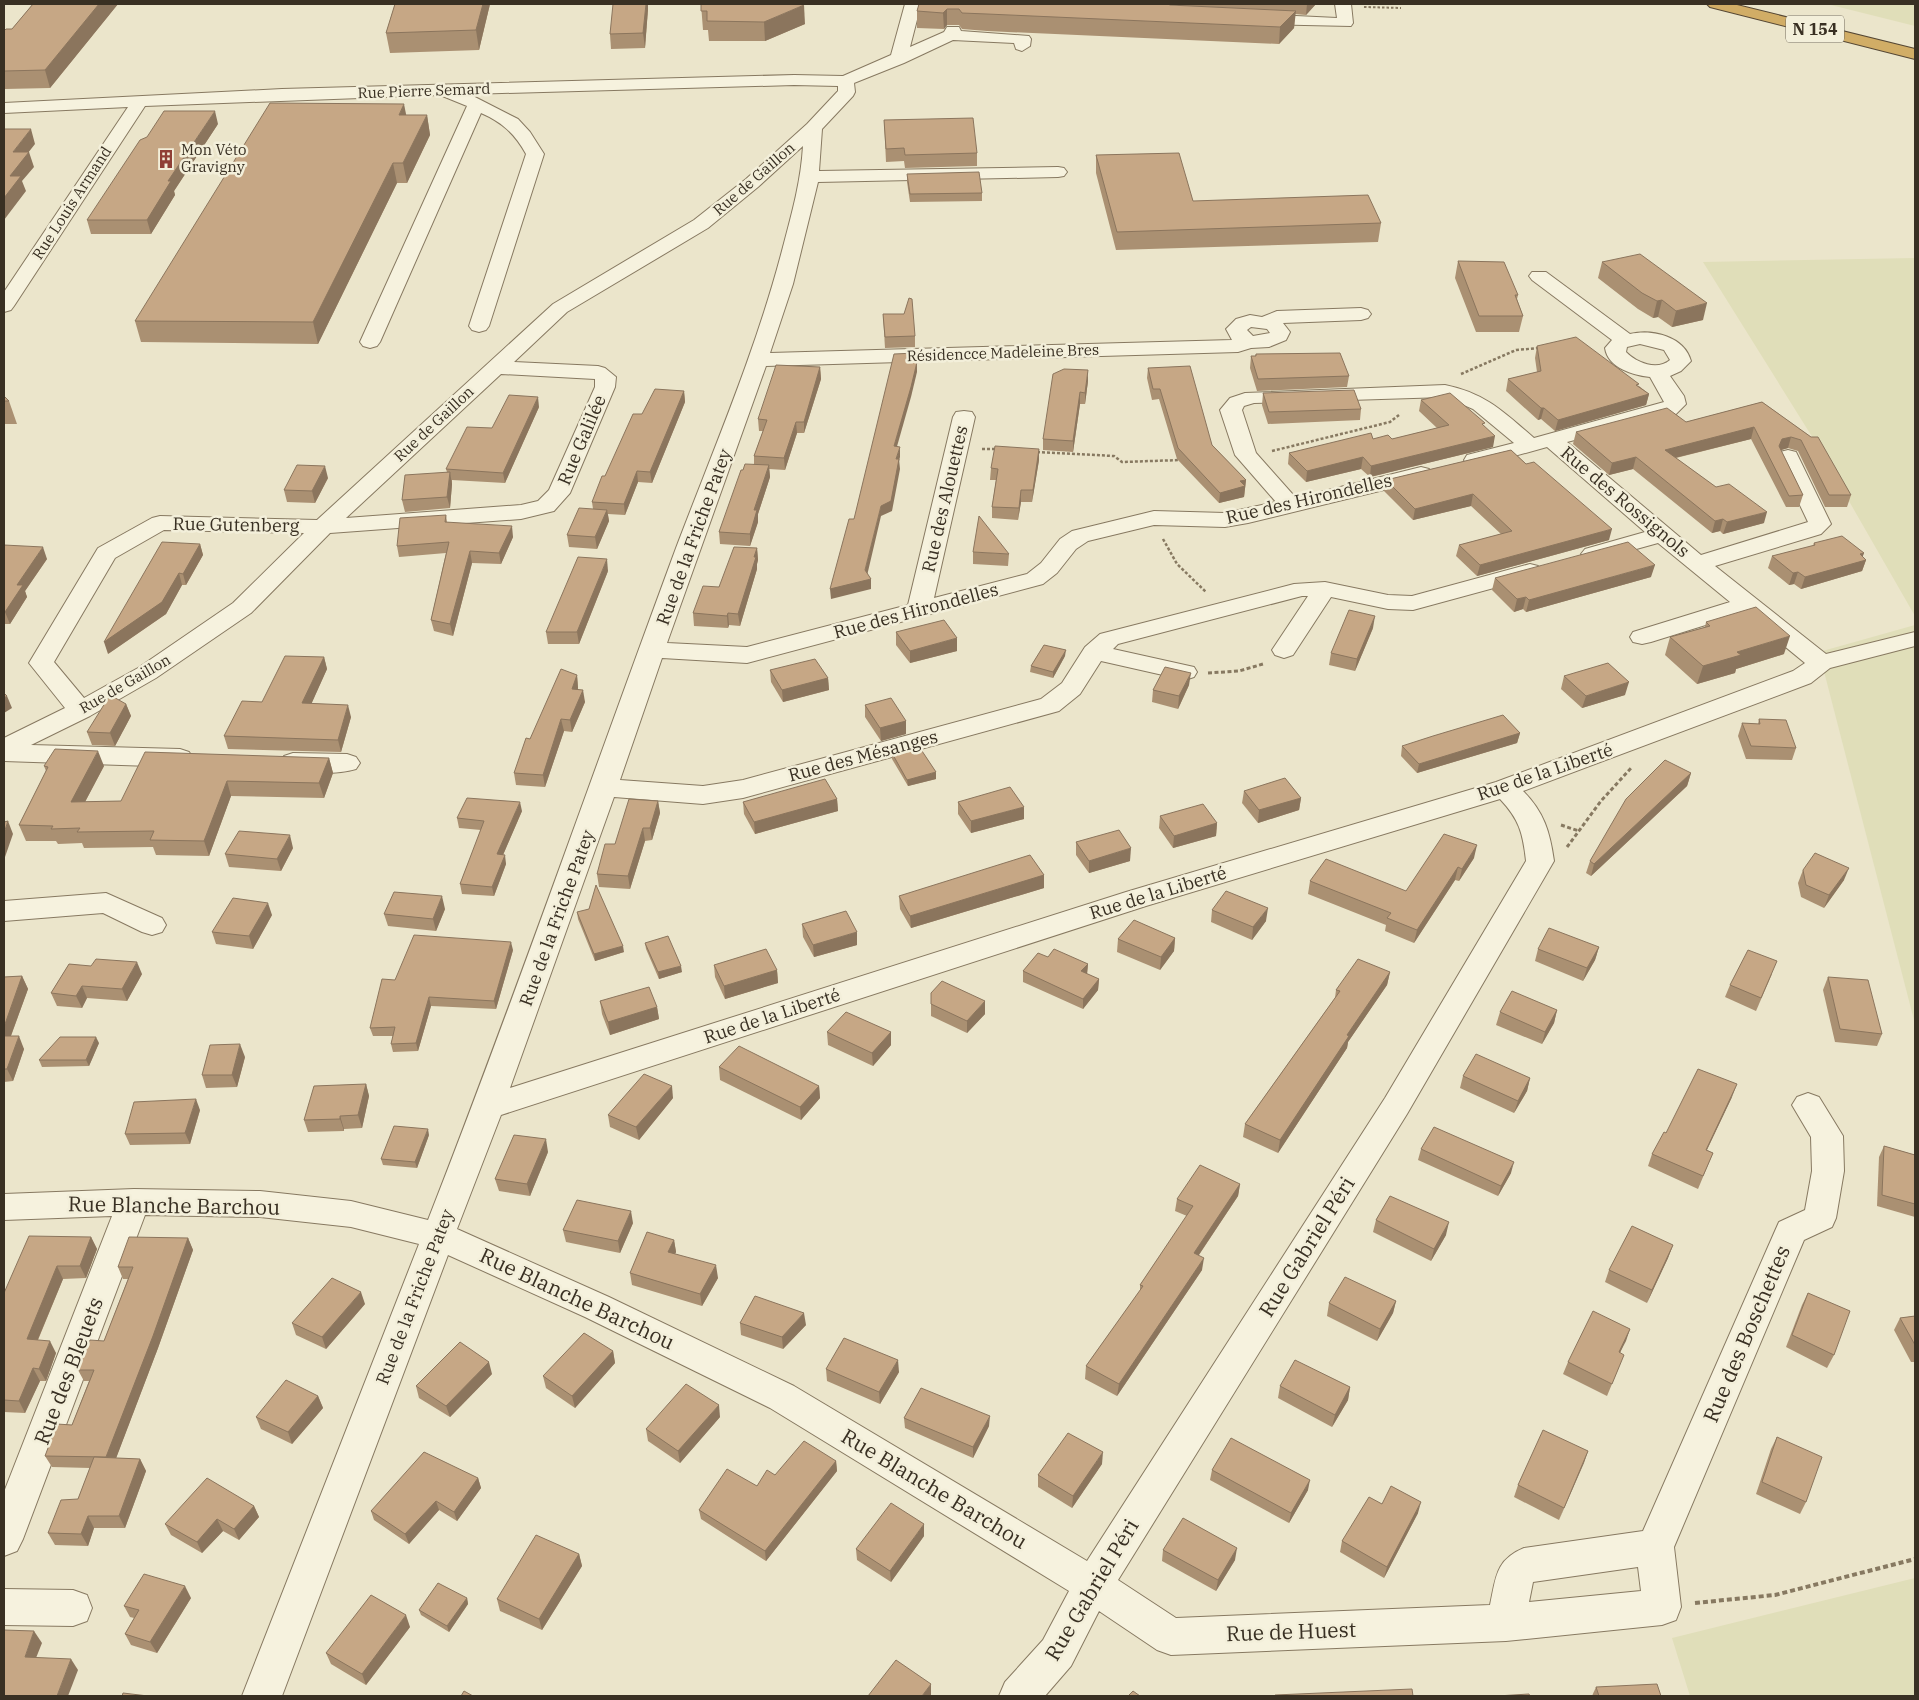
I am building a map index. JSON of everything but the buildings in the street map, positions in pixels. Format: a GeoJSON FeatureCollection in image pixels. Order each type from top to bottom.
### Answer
{"type":"FeatureCollection","features":[{"type":"Feature","properties":{"kind":"highway","name":"N 154"},"geometry":{"type":"LineString","coordinates":[[1715,4],[1915,54]]}},
{"type":"Feature","properties":{"kind":"highway","name":"N 154"},"geometry":{"type":"LineString","coordinates":[[1751,4],[1915,44]]}},
{"type":"Feature","properties":{"kind":"street"},"geometry":{"type":"LineString","coordinates":[[898,60],[913,4]]}},
{"type":"Feature","properties":{"kind":"street"},"geometry":{"type":"LineString","coordinates":[[1238,18],[1345,22],[1343,6]]}},
{"type":"Feature","properties":{"kind":"street"},"geometry":{"type":"LineString","coordinates":[[845,81],[898,60],[954,26],[1023,39],[1022,46]]}},
{"type":"Feature","properties":{"kind":"street","name":"Rue Pierre Semard"},"geometry":{"type":"LineString","coordinates":[[4,108],[438,90],[794,80],[845,81]]}},
{"type":"Feature","properties":{"kind":"street","name":"Rue de Gaillon"},"geometry":{"type":"LineString","coordinates":[[4,748],[81,710],[147,673],[242,608],[323,527],[560,308],[701,224],[752,183],[812,128],[847,92],[845,81]]}},
{"type":"Feature","properties":{"kind":"street"},"geometry":{"type":"LineString","coordinates":[[438,90],[468,99],[476,106],[497,113],[523,132],[535,154],[479,326]]}},
{"type":"Feature","properties":{"kind":"street","name":"Rue Louis Armand"},"geometry":{"type":"LineString","coordinates":[[4,306],[140,101]]}},
{"type":"Feature","properties":{"kind":"street"},"geometry":{"type":"LineString","coordinates":[[370,342],[476,106]]}},
{"type":"Feature","properties":{"kind":"street","name":"Rue de la Friche Patey"},"geometry":{"type":"LineString","coordinates":[[262,1696],[488,1107],[604,788],[688,548],[745,397],[783,284],[810,177],[812,128]]}},
{"type":"Feature","properties":{"kind":"street"},"geometry":{"type":"LineString","coordinates":[[810,177],[1058,172]]}},
{"type":"Feature","properties":{"kind":"street"},"geometry":{"type":"LineString","coordinates":[[1539,276],[1626,341]]}},
{"type":"Feature","properties":{"kind":"street","name":"Résidencce Madeleine Bres"},"geometry":{"type":"LineString","coordinates":[[756,360],[1238,346],[1248,341],[1266,342],[1279,336],[1278,328],[1266,322],[1277,317],[1361,314]]}},
{"type":"Feature","properties":{"kind":"street"},"geometry":{"type":"LineString","coordinates":[[1640,338],[1653,339],[1675,348],[1680,354],[1681,360],[1676,366],[1656,371],[1637,368],[1621,361],[1616,354],[1615,348],[1626,341],[1640,338]]}},
{"type":"Feature","properties":{"kind":"street","name":"Rue Galilée"},"geometry":{"type":"LineString","coordinates":[[323,527],[521,512],[546,506],[559,493],[605,387],[606,377],[598,372],[494,367]]}},
{"type":"Feature","properties":{"kind":"street","name":"Rue des Hirondelles"},"geometry":{"type":"LineString","coordinates":[[653,650],[747,655],[1036,579],[1049,568],[1068,544],[1080,536],[1154,518],[1225,520],[1292,506],[1553,441],[1668,409],[1675,404],[1673,396],[1656,371]]}},
{"type":"Feature","properties":{"kind":"street"},"geometry":{"type":"LineString","coordinates":[[1292,506],[1246,455],[1231,410],[1237,402],[1252,398],[1445,391],[1461,393],[1474,399],[1530,446]]}},
{"type":"Feature","properties":{"kind":"street","name":"Rue des Alouettes"},"geometry":{"type":"LineString","coordinates":[[919,611],[964,416]]}},
{"type":"Feature","properties":{"kind":"street","name":"Rue des Rossignols"},"geometry":{"type":"LineString","coordinates":[[1553,441],[1662,535],[1821,663]]}},
{"type":"Feature","properties":{"kind":"street","name":"Rue des Rossignols"},"geometry":{"type":"LineString","coordinates":[[1698,564],[1813,529],[1820,524],[1788,457]]}},
{"type":"Feature","properties":{"kind":"street","name":"Rue Gutenberg"},"geometry":{"type":"LineString","coordinates":[[81,710],[41,663],[106,553],[160,523],[323,527]]}},
{"type":"Feature","properties":{"kind":"street"},"geometry":{"type":"LineString","coordinates":[[1576,558],[1662,535]]}},
{"type":"Feature","properties":{"kind":"street","name":"Rue des Mésanges"},"geometry":{"type":"LineString","coordinates":[[604,788],[703,795],[742,789],[1041,707],[1050,704],[1071,688],[1094,652],[1109,640],[1302,589],[1325,589],[1388,602],[1413,603],[1547,566]]}},
{"type":"Feature","properties":{"kind":"street"},"geometry":{"type":"LineString","coordinates":[[1284,650],[1325,589]]}},
{"type":"Feature","properties":{"kind":"street"},"geometry":{"type":"LineString","coordinates":[[1642,637],[1748,604]]}},
{"type":"Feature","properties":{"kind":"street"},"geometry":{"type":"LineString","coordinates":[[1821,663],[1915,639]]}},
{"type":"Feature","properties":{"kind":"street"},"geometry":{"type":"LineString","coordinates":[[1094,652],[1185,672]]}},
{"type":"Feature","properties":{"kind":"street","name":"Rue de la Liberté"},"geometry":{"type":"LineString","coordinates":[[488,1107],[1136,899],[1505,788],[1802,677],[1821,663]]}},
{"type":"Feature","properties":{"kind":"street"},"geometry":{"type":"LineString","coordinates":[[4,753],[200,759]]}},
{"type":"Feature","properties":{"kind":"street"},"geometry":{"type":"LineString","coordinates":[[268,761],[347,763]]}},
{"type":"Feature","properties":{"kind":"street"},"geometry":{"type":"LineString","coordinates":[[1505,788],[1523,808],[1537,834],[1540,861]]}},
{"type":"Feature","properties":{"kind":"street","name":"Rue Gabriel Péri"},"geometry":{"type":"LineString","coordinates":[[1019,1696],[1057,1653],[1093,1585],[1396,1106],[1540,861]]}},
{"type":"Feature","properties":{"kind":"street"},"geometry":{"type":"LineString","coordinates":[[4,911],[106,903],[152,926]]}},
{"type":"Feature","properties":{"kind":"street","name":"Rue des Boschettes"},"geometry":{"type":"LineString","coordinates":[[1654,1547],[1791,1231],[1820,1218],[1828,1171],[1826,1136],[1808,1105]]}},
{"type":"Feature","properties":{"kind":"street","name":"Rue Blanche Barchou"},"geometry":{"type":"LineString","coordinates":[[4,1207],[134,1202],[260,1204],[351,1214],[439,1236],[597,1307],[782,1397],[1093,1585]]}},
{"type":"Feature","properties":{"kind":"street","name":"Rue des Bleuets"},"geometry":{"type":"LineString","coordinates":[[4,1539],[134,1202]]}},
{"type":"Feature","properties":{"kind":"street"},"geometry":{"type":"LineString","coordinates":[[1654,1547],[1662,1607],[1506,1623],[1516,1573],[1524,1566],[1654,1547]]}},
{"type":"Feature","properties":{"kind":"street","name":"Rue de Huest"},"geometry":{"type":"LineString","coordinates":[[1093,1585],[1171,1637],[1506,1623]]}},
{"type":"Feature","properties":{"kind":"street"},"geometry":{"type":"LineString","coordinates":[[4,1607],[72,1608]]}},
{"type":"Feature","properties":{"kind":"path"},"geometry":{"type":"LineString","coordinates":[[1343,6],[1401,8]]}},
{"type":"Feature","properties":{"kind":"path"},"geometry":{"type":"LineString","coordinates":[[1445,391],[1452,379],[1466,371],[1485,366],[1516,350],[1541,348]]}},
{"type":"Feature","properties":{"kind":"path"},"geometry":{"type":"LineString","coordinates":[[1246,455],[1258,454],[1390,422],[1398,415],[1406,413]]}},
{"type":"Feature","properties":{"kind":"path"},"geometry":{"type":"LineString","coordinates":[[957,447],[996,449]]}},
{"type":"Feature","properties":{"kind":"path"},"geometry":{"type":"LineString","coordinates":[[1035,452],[1114,456],[1122,462],[1188,460]]}},
{"type":"Feature","properties":{"kind":"path"},"geometry":{"type":"LineString","coordinates":[[1154,518],[1167,549],[1177,564],[1226,608]]}},
{"type":"Feature","properties":{"kind":"path"},"geometry":{"type":"LineString","coordinates":[[1185,672],[1239,671],[1277,658],[1284,650]]}},
{"type":"Feature","properties":{"kind":"path"},"geometry":{"type":"LineString","coordinates":[[1540,861],[1560,858],[1602,801],[1635,764],[1651,734]]}},
{"type":"Feature","properties":{"kind":"path"},"geometry":{"type":"LineString","coordinates":[[1662,1607],[1774,1595],[1915,1559]]}},
{"type":"Feature","properties":{"kind":"shaded area"},"geometry":{"type":"Polygon","coordinates":[[[1827,4],[1915,4],[1915,26],[1827,4]]]}},
{"type":"Feature","properties":{"kind":"shaded area"},"geometry":{"type":"Polygon","coordinates":[[[1915,258],[1915,616],[1811,435],[1703,262],[1915,258]]]}},
{"type":"Feature","properties":{"kind":"shaded area"},"geometry":{"type":"Polygon","coordinates":[[[1915,625],[1915,1024],[1819,652],[1915,625]]]}},
{"type":"Feature","properties":{"kind":"shaded area"},"geometry":{"type":"Polygon","coordinates":[[[1915,1578],[1915,1696],[1690,1696],[1672,1638],[1915,1578]]]}},
{"type":"Feature","properties":{"kind":"place","name":"Mon Véto Gravigny"},"geometry":{"type":"Point","coordinates":[166,159]}}]}
